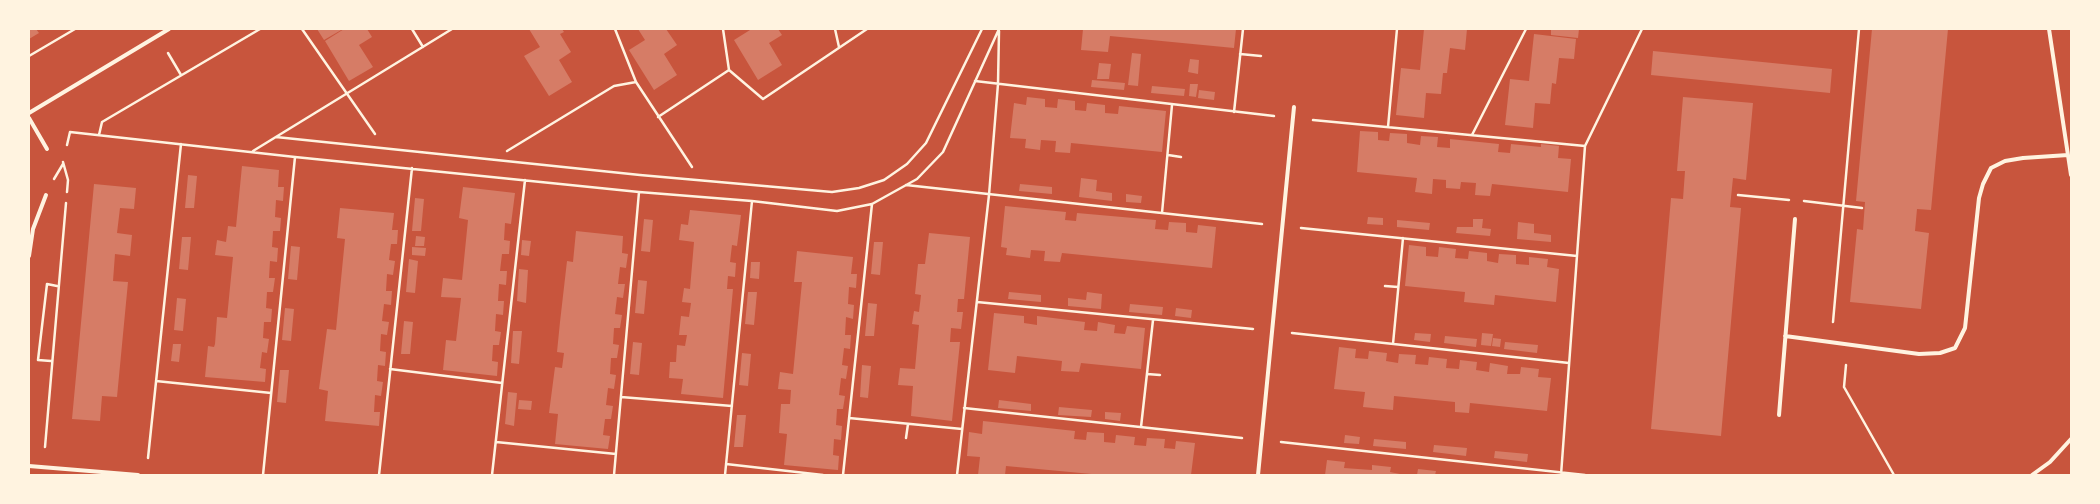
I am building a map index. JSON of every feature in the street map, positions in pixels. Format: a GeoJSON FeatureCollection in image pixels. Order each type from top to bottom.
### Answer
{"type":"FeatureCollection","features":[{"type":"Feature","properties":{"kind":"street"},"geometry":{"type":"LineString","coordinates":[[29,113],[169,29]]}},
{"type":"Feature","properties":{"kind":"street"},"geometry":{"type":"LineString","coordinates":[[2049,29],[2071,175]]}},
{"type":"Feature","properties":{"kind":"street"},"geometry":{"type":"LineString","coordinates":[[1258,475],[1294,106]]}},
{"type":"Feature","properties":{"kind":"street"},"geometry":{"type":"LineString","coordinates":[[29,118],[47,149]]}},
{"type":"Feature","properties":{"kind":"street"},"geometry":{"type":"LineString","coordinates":[[1785,336],[1918,354],[1940,354],[1955,348],[1965,328],[1979,198],[1983,184],[1991,168],[2011,160],[2068,154]]}},
{"type":"Feature","properties":{"kind":"street"},"geometry":{"type":"LineString","coordinates":[[29,256],[31,228],[46,195]]}},
{"type":"Feature","properties":{"kind":"street"},"geometry":{"type":"LineString","coordinates":[[1779,415],[1795,219]]}},
{"type":"Feature","properties":{"kind":"street"},"geometry":{"type":"LineString","coordinates":[[2032,475],[2050,462],[2071,440]]}},
{"type":"Feature","properties":{"kind":"street"},"geometry":{"type":"LineString","coordinates":[[29,466],[84,473],[138,475]]}},
{"type":"Feature","properties":{"kind":"path"},"geometry":{"type":"LineString","coordinates":[[29,56],[75,29]]}},
{"type":"Feature","properties":{"kind":"path"},"geometry":{"type":"LineString","coordinates":[[99,135],[102,122],[260,29]]}},
{"type":"Feature","properties":{"kind":"path"},"geometry":{"type":"LineString","coordinates":[[302,29],[375,134]]}},
{"type":"Feature","properties":{"kind":"path"},"geometry":{"type":"LineString","coordinates":[[412,29],[423,47]]}},
{"type":"Feature","properties":{"kind":"path"},"geometry":{"type":"LineString","coordinates":[[253,152],[452,29]]}},
{"type":"Feature","properties":{"kind":"path"},"geometry":{"type":"LineString","coordinates":[[615,29],[636,82],[692,167]]}},
{"type":"Feature","properties":{"kind":"path"},"geometry":{"type":"LineString","coordinates":[[723,29],[729,70],[763,99],[867,29]]}},
{"type":"Feature","properties":{"kind":"path"},"geometry":{"type":"LineString","coordinates":[[835,29],[839,48]]}},
{"type":"Feature","properties":{"kind":"path"},"geometry":{"type":"LineString","coordinates":[[276,137],[640,175],[832,192],[859,188],[884,180],[907,164],[926,143],[982,29]]}},
{"type":"Feature","properties":{"kind":"path"},"geometry":{"type":"LineString","coordinates":[[67,147],[70,132],[295,157],[639,192],[752,201],[837,211],[872,204],[917,179],[943,152],[999,29]]}},
{"type":"Feature","properties":{"kind":"path"},"geometry":{"type":"LineString","coordinates":[[957,475],[989,195],[998,84],[999,29]]}},
{"type":"Feature","properties":{"kind":"path"},"geometry":{"type":"LineString","coordinates":[[1234,112],[1243,29]]}},
{"type":"Feature","properties":{"kind":"path"},"geometry":{"type":"LineString","coordinates":[[1388,127],[1397,29]]}},
{"type":"Feature","properties":{"kind":"path"},"geometry":{"type":"LineString","coordinates":[[1472,135],[1526,29]]}},
{"type":"Feature","properties":{"kind":"path"},"geometry":{"type":"LineString","coordinates":[[1562,474],[1585,146],[1642,29]]}},
{"type":"Feature","properties":{"kind":"path"},"geometry":{"type":"LineString","coordinates":[[1831,342],[1859,29]]}},
{"type":"Feature","properties":{"kind":"path"},"geometry":{"type":"LineString","coordinates":[[166,49],[181,75]]}},
{"type":"Feature","properties":{"kind":"path"},"geometry":{"type":"LineString","coordinates":[[1240,54],[1262,56]]}},
{"type":"Feature","properties":{"kind":"path"},"geometry":{"type":"LineString","coordinates":[[658,116],[729,70]]}},
{"type":"Feature","properties":{"kind":"path"},"geometry":{"type":"LineString","coordinates":[[975,81],[1234,112],[1585,146]]}},
{"type":"Feature","properties":{"kind":"path"},"geometry":{"type":"LineString","coordinates":[[507,151],[614,86],[636,82]]}},
{"type":"Feature","properties":{"kind":"path"},"geometry":{"type":"LineString","coordinates":[[1162,213],[1172,105]]}},
{"type":"Feature","properties":{"kind":"path"},"geometry":{"type":"LineString","coordinates":[[148,459],[181,144]]}},
{"type":"Feature","properties":{"kind":"path"},"geometry":{"type":"LineString","coordinates":[[43,468],[57,286],[68,180],[63,162],[65,155]]}},
{"type":"Feature","properties":{"kind":"path"},"geometry":{"type":"LineString","coordinates":[[1168,155],[1182,157]]}},
{"type":"Feature","properties":{"kind":"path"},"geometry":{"type":"LineString","coordinates":[[262,475],[295,157]]}},
{"type":"Feature","properties":{"kind":"path"},"geometry":{"type":"LineString","coordinates":[[379,475],[412,168]]}},
{"type":"Feature","properties":{"kind":"path"},"geometry":{"type":"LineString","coordinates":[[492,475],[525,180]]}},
{"type":"Feature","properties":{"kind":"path"},"geometry":{"type":"LineString","coordinates":[[905,185],[1577,256]]}},
{"type":"Feature","properties":{"kind":"path"},"geometry":{"type":"LineString","coordinates":[[614,475],[639,192]]}},
{"type":"Feature","properties":{"kind":"path"},"geometry":{"type":"LineString","coordinates":[[725,475],[752,201]]}},
{"type":"Feature","properties":{"kind":"path"},"geometry":{"type":"LineString","coordinates":[[843,475],[872,204]]}},
{"type":"Feature","properties":{"kind":"path"},"geometry":{"type":"LineString","coordinates":[[1393,344],[1402,238]]}},
{"type":"Feature","properties":{"kind":"path"},"geometry":{"type":"LineString","coordinates":[[51,361],[38,360],[47,284],[57,286]]}},
{"type":"Feature","properties":{"kind":"path"},"geometry":{"type":"LineString","coordinates":[[1385,286],[1398,287]]}},
{"type":"Feature","properties":{"kind":"path"},"geometry":{"type":"LineString","coordinates":[[1141,427],[1152,320]]}},
{"type":"Feature","properties":{"kind":"path"},"geometry":{"type":"LineString","coordinates":[[1848,345],[1844,387],[1894,475]]}},
{"type":"Feature","properties":{"kind":"path"},"geometry":{"type":"LineString","coordinates":[[390,369],[502,383]]}},
{"type":"Feature","properties":{"kind":"path"},"geometry":{"type":"LineString","coordinates":[[1147,374],[1160,375]]}},
{"type":"Feature","properties":{"kind":"path"},"geometry":{"type":"LineString","coordinates":[[156,381],[271,393]]}},
{"type":"Feature","properties":{"kind":"path"},"geometry":{"type":"LineString","coordinates":[[621,397],[732,406]]}},
{"type":"Feature","properties":{"kind":"path"},"geometry":{"type":"LineString","coordinates":[[964,408],[1562,474],[1585,475]]}},
{"type":"Feature","properties":{"kind":"path"},"geometry":{"type":"LineString","coordinates":[[849,418],[962,429]]}},
{"type":"Feature","properties":{"kind":"path"},"geometry":{"type":"LineString","coordinates":[[906,438],[908,424]]}},
{"type":"Feature","properties":{"kind":"path"},"geometry":{"type":"LineString","coordinates":[[496,442],[616,454]]}},
{"type":"Feature","properties":{"kind":"path"},"geometry":{"type":"LineString","coordinates":[[726,464],[823,475]]}},
{"type":"Feature","properties":{"kind":"building"},"geometry":{"type":"Polygon","coordinates":[[[29,29],[36,29],[39,33],[29,39],[29,29]]]}},
{"type":"Feature","properties":{"kind":"building"},"geometry":{"type":"Polygon","coordinates":[[[317,29],[343,29],[324,40],[317,29]]]}},
{"type":"Feature","properties":{"kind":"building"},"geometry":{"type":"Polygon","coordinates":[[[344,29],[367,29],[372,37],[359,45],[373,67],[349,81],[325,41],[344,29]]]}},
{"type":"Feature","properties":{"kind":"building"},"geometry":{"type":"Polygon","coordinates":[[[529,29],[562,29],[564,32],[560,34],[571,52],[559,60],[572,82],[549,96],[524,56],[540,47],[529,29]]]}},
{"type":"Feature","properties":{"kind":"building"},"geometry":{"type":"Polygon","coordinates":[[[638,29],[666,29],[677,45],[664,54],[677,75],[654,90],[629,50],[645,40],[638,29]]]}},
{"type":"Feature","properties":{"kind":"building"},"geometry":{"type":"Polygon","coordinates":[[[749,29],[778,29],[782,35],[769,43],[782,65],[758,80],[734,40],[750,30],[749,29]]]}},
{"type":"Feature","properties":{"kind":"building"},"geometry":{"type":"Polygon","coordinates":[[[1083,29],[1236,29],[1234,48],[1110,36],[1108,52],[1081,50],[1083,29]]]}},
{"type":"Feature","properties":{"kind":"building"},"geometry":{"type":"Polygon","coordinates":[[[1424,29],[1467,29],[1465,50],[1450,48],[1447,73],[1443,73],[1441,94],[1426,93],[1424,118],[1396,115],[1401,68],[1420,70],[1424,29]]]}},
{"type":"Feature","properties":{"kind":"building"},"geometry":{"type":"Polygon","coordinates":[[[1551,29],[1579,29],[1578,38],[1551,35],[1551,29]]]}},
{"type":"Feature","properties":{"kind":"building"},"geometry":{"type":"Polygon","coordinates":[[[1872,29],[1948,29],[1931,210],[1917,209],[1915,231],[1929,233],[1921,309],[1850,302],[1857,229],[1863,230],[1865,202],[1856,201],[1872,29]]]}},
{"type":"Feature","properties":{"kind":"building"},"geometry":{"type":"Polygon","coordinates":[[[1534,34],[1576,39],[1574,59],[1559,58],[1556,84],[1552,83],[1550,104],[1535,103],[1533,128],[1505,125],[1510,79],[1529,81],[1534,34]]]}},
{"type":"Feature","properties":{"kind":"building"},"geometry":{"type":"Polygon","coordinates":[[[1653,51],[1832,69],[1830,93],[1651,75],[1653,51]]]}},
{"type":"Feature","properties":{"kind":"building"},"geometry":{"type":"Polygon","coordinates":[[[1132,53],[1141,54],[1138,86],[1128,85],[1132,53]]]}},
{"type":"Feature","properties":{"kind":"building"},"geometry":{"type":"Polygon","coordinates":[[[1190,59],[1199,60],[1198,74],[1188,72],[1190,59]]]}},
{"type":"Feature","properties":{"kind":"building"},"geometry":{"type":"Polygon","coordinates":[[[1099,63],[1111,64],[1109,79],[1097,79],[1099,63]]]}},
{"type":"Feature","properties":{"kind":"building"},"geometry":{"type":"Polygon","coordinates":[[[1092,80],[1125,83],[1124,90],[1091,87],[1092,80]]]}},
{"type":"Feature","properties":{"kind":"building"},"geometry":{"type":"Polygon","coordinates":[[[1190,84],[1198,84],[1196,97],[1189,96],[1190,84]]]}},
{"type":"Feature","properties":{"kind":"building"},"geometry":{"type":"Polygon","coordinates":[[[1152,86],[1185,89],[1184,96],[1151,93],[1152,86]]]}},
{"type":"Feature","properties":{"kind":"building"},"geometry":{"type":"Polygon","coordinates":[[[1199,90],[1215,92],[1214,100],[1198,98],[1199,90]]]}},
{"type":"Feature","properties":{"kind":"building"},"geometry":{"type":"Polygon","coordinates":[[[1027,97],[1045,99],[1045,107],[1057,108],[1058,99],[1075,101],[1075,110],[1086,111],[1087,103],[1105,105],[1105,113],[1118,114],[1119,106],[1166,111],[1162,152],[1071,143],[1070,153],[1055,152],[1056,141],[1041,140],[1040,150],[1025,148],[1026,139],[1010,138],[1014,103],[1026,105],[1027,97]]]}},
{"type":"Feature","properties":{"kind":"building"},"geometry":{"type":"Polygon","coordinates":[[[1683,97],[1753,103],[1746,180],[1733,178],[1730,207],[1741,208],[1721,436],[1651,429],[1671,198],[1683,199],[1685,171],[1677,171],[1683,97]]]}},
{"type":"Feature","properties":{"kind":"building"},"geometry":{"type":"Polygon","coordinates":[[[1360,131],[1378,132],[1378,140],[1389,141],[1390,133],[1407,134],[1407,143],[1420,145],[1421,136],[1438,137],[1437,147],[1450,148],[1450,139],[1499,144],[1498,152],[1510,153],[1511,144],[1541,147],[1541,144],[1559,146],[1558,158],[1571,159],[1568,192],[1492,184],[1490,196],[1475,195],[1476,183],[1461,182],[1460,189],[1446,188],[1446,180],[1433,179],[1432,194],[1415,192],[1417,178],[1357,172],[1360,131]]]}},
{"type":"Feature","properties":{"kind":"building"},"geometry":{"type":"Polygon","coordinates":[[[242,166],[279,170],[278,187],[284,187],[283,201],[276,200],[275,217],[281,218],[280,231],[273,231],[272,247],[278,248],[277,262],[270,261],[269,278],[275,278],[273,292],[267,292],[266,308],[272,309],[271,322],[264,322],[263,338],[269,339],[267,353],[262,352],[260,368],[266,369],[265,382],[205,377],[208,346],[214,347],[215,344],[217,317],[227,318],[233,257],[215,255],[217,240],[226,242],[228,226],[236,227],[242,166]]]}},
{"type":"Feature","properties":{"kind":"building"},"geometry":{"type":"Polygon","coordinates":[[[188,175],[197,176],[194,208],[185,208],[188,175]]]}},
{"type":"Feature","properties":{"kind":"building"},"geometry":{"type":"Polygon","coordinates":[[[1081,178],[1097,180],[1096,191],[1112,193],[1112,201],[1079,197],[1081,178]]]}},
{"type":"Feature","properties":{"kind":"building"},"geometry":{"type":"Polygon","coordinates":[[[94,184],[136,188],[134,209],[120,208],[117,233],[132,235],[130,256],[115,254],[113,281],[128,282],[117,397],[102,396],[100,421],[72,419],[94,184]]]}},
{"type":"Feature","properties":{"kind":"building"},"geometry":{"type":"Polygon","coordinates":[[[1020,184],[1052,187],[1052,194],[1019,191],[1020,184]]]}},
{"type":"Feature","properties":{"kind":"building"},"geometry":{"type":"Polygon","coordinates":[[[463,187],[515,193],[511,224],[505,223],[504,240],[510,241],[509,254],[502,254],[500,271],[507,271],[506,285],[499,284],[498,301],[504,301],[503,315],[496,314],[495,331],[501,332],[499,345],[493,345],[492,361],[498,362],[497,376],[443,370],[446,340],[456,341],[461,298],[441,297],[443,278],[462,280],[468,220],[459,218],[463,187]]]}},
{"type":"Feature","properties":{"kind":"building"},"geometry":{"type":"Polygon","coordinates":[[[1126,194],[1142,196],[1141,203],[1126,202],[1126,194]]]}},
{"type":"Feature","properties":{"kind":"building"},"geometry":{"type":"Polygon","coordinates":[[[415,198],[424,199],[421,231],[412,231],[415,198]]]}},
{"type":"Feature","properties":{"kind":"building"},"geometry":{"type":"Polygon","coordinates":[[[1005,206],[1066,212],[1065,220],[1076,221],[1077,213],[1156,220],[1155,229],[1168,230],[1169,222],[1186,223],[1186,232],[1197,233],[1198,225],[1216,227],[1212,268],[1062,253],[1060,262],[1044,261],[1045,251],[1031,250],[1030,258],[1006,255],[1007,248],[1001,247],[1005,206]]]}},
{"type":"Feature","properties":{"kind":"building"},"geometry":{"type":"Polygon","coordinates":[[[340,208],[394,213],[392,230],[398,230],[397,244],[391,244],[389,260],[395,261],[393,275],[387,274],[386,291],[392,291],[391,305],[384,304],[382,321],[389,322],[387,335],[381,334],[380,351],[386,352],[385,366],[378,365],[377,381],[383,382],[381,396],[375,395],[374,412],[380,412],[379,426],[325,421],[328,391],[319,389],[327,329],[336,330],[345,239],[337,238],[340,208]]]}},
{"type":"Feature","properties":{"kind":"building"},"geometry":{"type":"Polygon","coordinates":[[[690,210],[741,215],[737,246],[732,245],[730,262],[736,263],[735,277],[728,276],[727,289],[733,289],[723,398],[681,394],[683,379],[669,378],[670,362],[676,362],[677,345],[685,346],[687,335],[679,335],[681,316],[689,317],[691,303],[682,302],[684,288],[690,289],[694,242],[679,240],[681,224],[688,225],[690,210]]]}},
{"type":"Feature","properties":{"kind":"building"},"geometry":{"type":"Polygon","coordinates":[[[1368,217],[1383,218],[1383,225],[1367,224],[1368,217]]]}},
{"type":"Feature","properties":{"kind":"building"},"geometry":{"type":"Polygon","coordinates":[[[644,219],[653,220],[650,252],[641,251],[644,219]]]}},
{"type":"Feature","properties":{"kind":"building"},"geometry":{"type":"Polygon","coordinates":[[[1473,219],[1483,219],[1482,228],[1491,229],[1490,236],[1456,233],[1457,227],[1473,227],[1473,219]]]}},
{"type":"Feature","properties":{"kind":"building"},"geometry":{"type":"Polygon","coordinates":[[[1397,220],[1430,223],[1429,230],[1397,227],[1397,220]]]}},
{"type":"Feature","properties":{"kind":"building"},"geometry":{"type":"Polygon","coordinates":[[[1518,222],[1534,224],[1534,233],[1551,235],[1551,242],[1517,239],[1518,222]]]}},
{"type":"Feature","properties":{"kind":"building"},"geometry":{"type":"Polygon","coordinates":[[[576,231],[623,236],[622,253],[628,254],[626,268],[620,267],[618,284],[625,284],[623,298],[617,297],[615,314],[622,315],[620,328],[614,328],[613,344],[619,345],[617,358],[611,358],[610,374],[616,375],[614,389],[608,388],[606,405],[613,406],[611,419],[605,419],[603,435],[610,436],[608,449],[555,444],[558,414],[549,413],[555,367],[562,368],[564,353],[557,352],[560,322],[567,261],[573,262],[576,231]]]}},
{"type":"Feature","properties":{"kind":"building"},"geometry":{"type":"Polygon","coordinates":[[[929,233],[970,237],[964,299],[958,299],[957,312],[963,312],[961,329],[951,328],[950,342],[960,342],[952,421],[911,416],[913,386],[898,385],[900,368],[915,369],[919,325],[912,324],[914,311],[919,312],[921,295],[915,294],[918,264],[925,264],[929,233]]]}},
{"type":"Feature","properties":{"kind":"building"},"geometry":{"type":"Polygon","coordinates":[[[416,236],[425,237],[424,246],[415,246],[416,236]]]}},
{"type":"Feature","properties":{"kind":"building"},"geometry":{"type":"Polygon","coordinates":[[[182,237],[191,237],[188,270],[179,269],[182,237]]]}},
{"type":"Feature","properties":{"kind":"building"},"geometry":{"type":"Polygon","coordinates":[[[522,240],[531,241],[529,256],[521,255],[522,240]]]}},
{"type":"Feature","properties":{"kind":"building"},"geometry":{"type":"Polygon","coordinates":[[[874,242],[883,242],[880,275],[871,274],[874,242]]]}},
{"type":"Feature","properties":{"kind":"building"},"geometry":{"type":"Polygon","coordinates":[[[1409,245],[1426,247],[1426,256],[1438,257],[1439,247],[1456,249],[1455,258],[1468,259],[1469,251],[1487,253],[1487,261],[1498,263],[1499,254],[1516,255],[1516,264],[1529,265],[1529,257],[1548,259],[1547,267],[1559,269],[1556,302],[1495,295],[1494,305],[1464,302],[1465,292],[1405,286],[1409,245]]]}},
{"type":"Feature","properties":{"kind":"building"},"geometry":{"type":"Polygon","coordinates":[[[291,246],[300,247],[297,280],[288,279],[291,246]]]}},
{"type":"Feature","properties":{"kind":"building"},"geometry":{"type":"Polygon","coordinates":[[[412,247],[426,248],[425,256],[412,255],[412,247]]]}},
{"type":"Feature","properties":{"kind":"building"},"geometry":{"type":"Polygon","coordinates":[[[797,251],[853,257],[851,274],[857,274],[856,288],[849,287],[848,304],[854,305],[853,319],[846,317],[845,335],[851,335],[850,349],[844,348],[842,365],[848,366],[846,379],[841,378],[839,395],[845,396],[843,409],[837,409],[836,425],[842,426],[841,440],[834,439],[833,455],[839,456],[838,470],[784,465],[787,434],[779,433],[781,404],[790,404],[791,390],[778,389],[780,372],[793,374],[802,282],[794,282],[797,251]]]}},
{"type":"Feature","properties":{"kind":"building"},"geometry":{"type":"Polygon","coordinates":[[[409,259],[418,261],[415,293],[406,292],[409,259]]]}},
{"type":"Feature","properties":{"kind":"building"},"geometry":{"type":"Polygon","coordinates":[[[751,262],[760,262],[759,279],[750,278],[751,262]]]}},
{"type":"Feature","properties":{"kind":"building"},"geometry":{"type":"Polygon","coordinates":[[[519,269],[528,270],[526,303],[517,301],[519,269]]]}},
{"type":"Feature","properties":{"kind":"building"},"geometry":{"type":"Polygon","coordinates":[[[638,280],[647,281],[644,314],[635,313],[638,280]]]}},
{"type":"Feature","properties":{"kind":"building"},"geometry":{"type":"Polygon","coordinates":[[[748,292],[757,292],[754,325],[745,324],[748,292]]]}},
{"type":"Feature","properties":{"kind":"building"},"geometry":{"type":"Polygon","coordinates":[[[1009,292],[1041,295],[1041,302],[1008,299],[1009,292]]]}},
{"type":"Feature","properties":{"kind":"building"},"geometry":{"type":"Polygon","coordinates":[[[1087,292],[1102,294],[1101,309],[1068,306],[1068,298],[1086,300],[1087,292]]]}},
{"type":"Feature","properties":{"kind":"building"},"geometry":{"type":"Polygon","coordinates":[[[177,298],[186,299],[183,331],[174,330],[177,298]]]}},
{"type":"Feature","properties":{"kind":"building"},"geometry":{"type":"Polygon","coordinates":[[[868,303],[877,304],[874,336],[865,336],[868,303]]]}},
{"type":"Feature","properties":{"kind":"building"},"geometry":{"type":"Polygon","coordinates":[[[1130,304],[1163,307],[1162,315],[1129,312],[1130,304]]]}},
{"type":"Feature","properties":{"kind":"building"},"geometry":{"type":"Polygon","coordinates":[[[285,308],[294,309],[291,341],[282,340],[285,308]]]}},
{"type":"Feature","properties":{"kind":"building"},"geometry":{"type":"Polygon","coordinates":[[[1176,308],[1192,310],[1191,318],[1175,316],[1176,308]]]}},
{"type":"Feature","properties":{"kind":"building"},"geometry":{"type":"Polygon","coordinates":[[[994,313],[1024,316],[1024,323],[1037,325],[1037,316],[1085,322],[1084,330],[1097,331],[1098,322],[1115,325],[1114,333],[1125,334],[1127,326],[1145,328],[1141,369],[1081,363],[1079,372],[1061,371],[1062,361],[1017,356],[1015,373],[988,370],[994,313]]]}},
{"type":"Feature","properties":{"kind":"building"},"geometry":{"type":"Polygon","coordinates":[[[404,321],[413,322],[410,354],[401,354],[404,321]]]}},
{"type":"Feature","properties":{"kind":"building"},"geometry":{"type":"Polygon","coordinates":[[[513,331],[522,331],[519,364],[511,363],[513,331]]]}},
{"type":"Feature","properties":{"kind":"building"},"geometry":{"type":"Polygon","coordinates":[[[1415,333],[1431,334],[1430,342],[1414,340],[1415,333]]]}},
{"type":"Feature","properties":{"kind":"building"},"geometry":{"type":"Polygon","coordinates":[[[1482,333],[1493,334],[1491,346],[1481,345],[1482,333]]]}},
{"type":"Feature","properties":{"kind":"building"},"geometry":{"type":"Polygon","coordinates":[[[1445,336],[1477,339],[1476,347],[1444,343],[1445,336]]]}},
{"type":"Feature","properties":{"kind":"building"},"geometry":{"type":"Polygon","coordinates":[[[1493,338],[1501,339],[1500,347],[1492,346],[1493,338]]]}},
{"type":"Feature","properties":{"kind":"building"},"geometry":{"type":"Polygon","coordinates":[[[633,342],[642,343],[639,375],[630,374],[633,342]]]}},
{"type":"Feature","properties":{"kind":"building"},"geometry":{"type":"Polygon","coordinates":[[[1505,342],[1538,345],[1537,353],[1504,349],[1505,342]]]}},
{"type":"Feature","properties":{"kind":"building"},"geometry":{"type":"Polygon","coordinates":[[[173,344],[181,344],[179,362],[171,361],[173,344]]]}},
{"type":"Feature","properties":{"kind":"building"},"geometry":{"type":"Polygon","coordinates":[[[1339,347],[1356,349],[1355,358],[1368,359],[1369,351],[1387,353],[1386,361],[1398,363],[1399,354],[1416,355],[1415,364],[1428,365],[1429,357],[1447,359],[1446,368],[1459,369],[1460,360],[1477,362],[1476,370],[1489,372],[1490,363],[1508,366],[1507,374],[1520,374],[1521,367],[1539,369],[1538,377],[1551,378],[1547,411],[1470,403],[1469,413],[1455,412],[1455,402],[1394,396],[1393,410],[1363,407],[1365,392],[1334,389],[1339,347]]]}},
{"type":"Feature","properties":{"kind":"building"},"geometry":{"type":"Polygon","coordinates":[[[742,353],[751,354],[748,386],[739,385],[742,353]]]}},
{"type":"Feature","properties":{"kind":"building"},"geometry":{"type":"Polygon","coordinates":[[[862,365],[871,366],[868,398],[860,397],[862,365]]]}},
{"type":"Feature","properties":{"kind":"building"},"geometry":{"type":"Polygon","coordinates":[[[280,370],[289,370],[286,403],[277,402],[280,370]]]}},
{"type":"Feature","properties":{"kind":"building"},"geometry":{"type":"Polygon","coordinates":[[[508,392],[517,393],[514,426],[505,424],[508,392]]]}},
{"type":"Feature","properties":{"kind":"building"},"geometry":{"type":"Polygon","coordinates":[[[519,400],[532,401],[531,410],[518,409],[519,400]]]}},
{"type":"Feature","properties":{"kind":"building"},"geometry":{"type":"Polygon","coordinates":[[[999,400],[1031,404],[1031,411],[998,408],[999,400]]]}},
{"type":"Feature","properties":{"kind":"building"},"geometry":{"type":"Polygon","coordinates":[[[1059,407],[1092,410],[1091,417],[1058,415],[1059,407]]]}},
{"type":"Feature","properties":{"kind":"building"},"geometry":{"type":"Polygon","coordinates":[[[1105,412],[1121,413],[1120,421],[1105,419],[1105,412]]]}},
{"type":"Feature","properties":{"kind":"building"},"geometry":{"type":"Polygon","coordinates":[[[737,415],[746,415],[743,447],[734,447],[737,415]]]}},
{"type":"Feature","properties":{"kind":"building"},"geometry":{"type":"Polygon","coordinates":[[[983,421],[1075,431],[1074,439],[1086,440],[1087,432],[1104,433],[1104,442],[1115,443],[1116,435],[1135,437],[1134,445],[1146,446],[1147,438],[1165,439],[1164,448],[1175,449],[1176,441],[1195,443],[1191,475],[1102,475],[1006,466],[1005,475],[978,475],[980,457],[967,456],[969,432],[982,434],[983,421]]]}},
{"type":"Feature","properties":{"kind":"building"},"geometry":{"type":"Polygon","coordinates":[[[1345,435],[1360,437],[1359,444],[1344,443],[1345,435]]]}},
{"type":"Feature","properties":{"kind":"building"},"geometry":{"type":"Polygon","coordinates":[[[1374,439],[1406,442],[1406,449],[1373,446],[1374,439]]]}},
{"type":"Feature","properties":{"kind":"building"},"geometry":{"type":"Polygon","coordinates":[[[1434,445],[1467,448],[1466,456],[1433,452],[1434,445]]]}},
{"type":"Feature","properties":{"kind":"building"},"geometry":{"type":"Polygon","coordinates":[[[1495,451],[1528,454],[1527,462],[1494,458],[1495,451]]]}},
{"type":"Feature","properties":{"kind":"building"},"geometry":{"type":"Polygon","coordinates":[[[1327,460],[1345,462],[1344,468],[1372,470],[1372,465],[1391,467],[1390,472],[1405,475],[1325,475],[1327,460]]]}},
{"type":"Feature","properties":{"kind":"building"},"geometry":{"type":"Polygon","coordinates":[[[1418,469],[1436,471],[1435,475],[1417,475],[1418,469]]]}}]}
